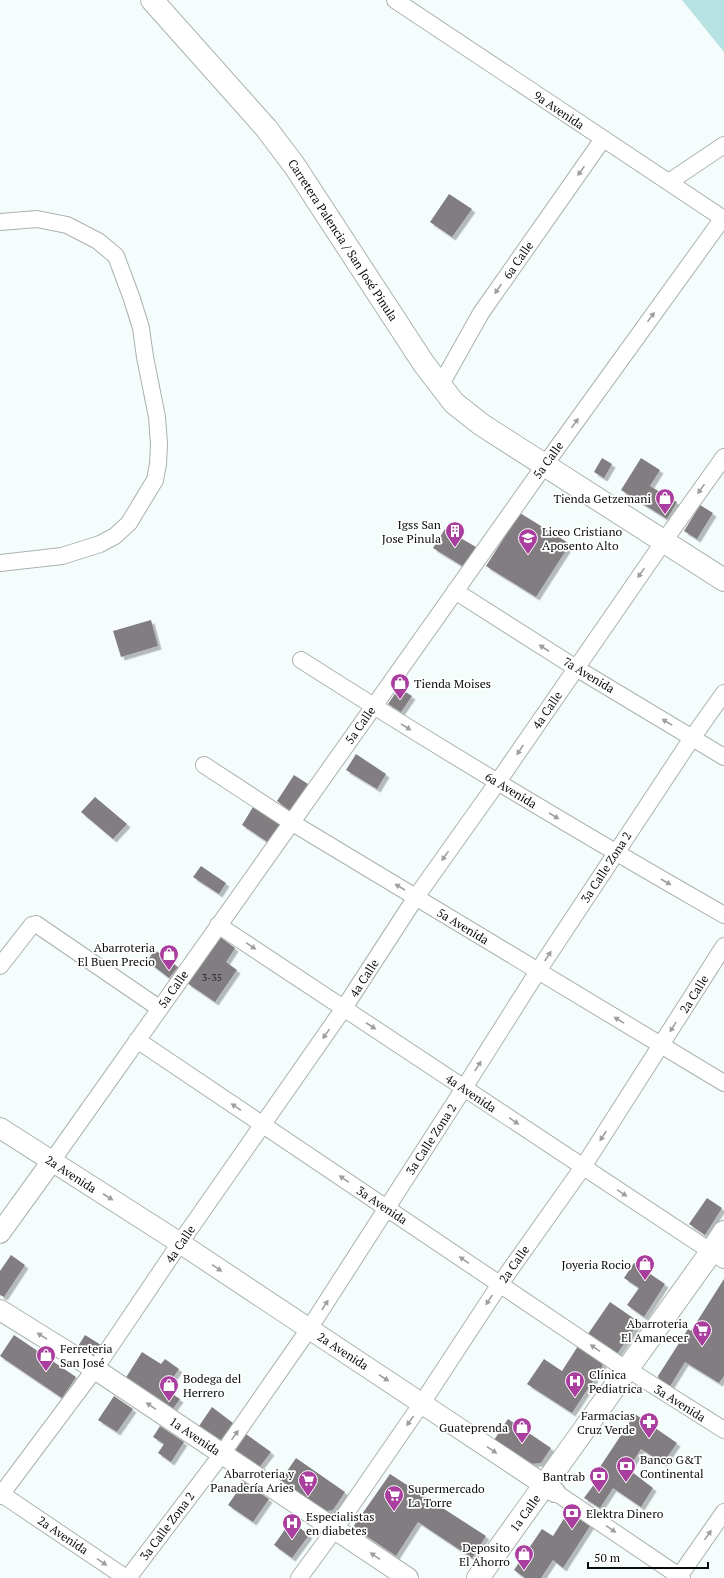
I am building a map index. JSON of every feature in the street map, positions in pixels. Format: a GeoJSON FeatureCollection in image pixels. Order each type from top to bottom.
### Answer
{"type":"FeatureCollection","features":[{"type":"Feature","properties":{"kind":"main road","name":"Carretera Palencia / San José Pinula"},"geometry":{"type":"LineString","coordinates":[[152,0],[266,128],[294,164],[416,352],[454,403],[482,426],[724,580]]}},
{"type":"Feature","properties":{"kind":"main road","name":"1a Calle"},"geometry":{"type":"LineString","coordinates":[[478,1578],[550,1488],[632,1373],[720,1255],[724,1232]]}},
{"type":"Feature","properties":{"kind":"main road","name":"1a Calle"},"geometry":{"type":"LineString","coordinates":[[495,1578],[550,1488]]}},
{"type":"Feature","properties":{"kind":"street","name":"9a Avenida"},"geometry":{"type":"LineString","coordinates":[[395,0],[724,218]]}},
{"type":"Feature","properties":{"kind":"street","name":"6a Calle"},"geometry":{"type":"LineString","coordinates":[[440,386],[482,313],[603,139]]}},
{"type":"Feature","properties":{"kind":"street"},"geometry":{"type":"LineString","coordinates":[[669,182],[724,145]]}},
{"type":"Feature","properties":{"kind":"street","name":"5a Calle"},"geometry":{"type":"LineString","coordinates":[[0,1233],[544,466],[724,218]]}},
{"type":"Feature","properties":{"kind":"street"},"geometry":{"type":"LineString","coordinates":[[0,222],[37,219],[67,225],[98,241],[116,256],[132,298],[141,328],[157,417],[159,444],[156,480],[129,522],[116,536],[100,544],[62,556],[0,562]]}},
{"type":"Feature","properties":{"kind":"street","name":"4a Calle"},"geometry":{"type":"LineString","coordinates":[[1,1494],[95,1369],[180,1243],[344,1008],[416,897],[498,783],[664,541],[724,457]]}},
{"type":"Feature","properties":{"kind":"street","name":"7a Avenida"},"geometry":{"type":"LineString","coordinates":[[455,591],[576,668],[724,757]]}},
{"type":"Feature","properties":{"kind":"street","name":"6a Avenida"},"geometry":{"type":"LineString","coordinates":[[302,660],[373,706],[498,783],[724,915]]}},
{"type":"Feature","properties":{"kind":"street","name":"3a Calle Zona 2"},"geometry":{"type":"LineString","coordinates":[[127,1578],[222,1454],[309,1329],[538,971],[692,738],[724,693]]}},
{"type":"Feature","properties":{"kind":"street","name":"5a Avenida"},"geometry":{"type":"LineString","coordinates":[[204,765],[292,822],[724,1083]]}},
{"type":"Feature","properties":{"kind":"street"},"geometry":{"type":"LineString","coordinates":[[0,966],[32,925],[36,924],[159,1008]]}},
{"type":"Feature","properties":{"kind":"street","name":"4a Avenida"},"geometry":{"type":"LineString","coordinates":[[218,925],[583,1167],[720,1255]]}},
{"type":"Feature","properties":{"kind":"street","name":"2a Calle"},"geometry":{"type":"LineString","coordinates":[[298,1578],[335,1529],[422,1403],[500,1284],[583,1167],[724,946]]}},
{"type":"Feature","properties":{"kind":"street","name":"3a Avenida"},"geometry":{"type":"LineString","coordinates":[[137,1040],[632,1373],[724,1430]]}},
{"type":"Feature","properties":{"kind":"street","name":"2a Avenida"},"geometry":{"type":"LineString","coordinates":[[0,1128],[180,1243],[550,1488],[680,1577]]}},
{"type":"Feature","properties":{"kind":"street","name":"1a Avenida"},"geometry":{"type":"LineString","coordinates":[[0,1310],[95,1369],[408,1578]]}},
{"type":"Feature","properties":{"kind":"street","name":"2a Avenida"},"geometry":{"type":"LineString","coordinates":[[1,1494],[127,1578]]}},
{"type":"Feature","properties":{"kind":"street"},"geometry":{"type":"LineString","coordinates":[[680,1577],[724,1512]]}},
{"type":"Feature","properties":{"kind":"shaded area"},"geometry":{"type":"Polygon","coordinates":[[[682,0],[724,0],[724,52],[682,0]]]}},
{"type":"Feature","properties":{"kind":"building"},"geometry":{"type":"Polygon","coordinates":[[[449,194],[472,209],[452,237],[430,222],[449,194]]]}},
{"type":"Feature","properties":{"kind":"building"},"geometry":{"type":"Polygon","coordinates":[[[602,458],[612,464],[604,478],[594,472],[602,458]]]}},
{"type":"Feature","properties":{"kind":"building"},"geometry":{"type":"Polygon","coordinates":[[[641,458],[660,470],[650,486],[677,502],[667,519],[621,490],[641,458]]]}},
{"type":"Feature","properties":{"kind":"building"},"geometry":{"type":"Polygon","coordinates":[[[700,505],[713,513],[697,539],[684,531],[700,505]]]}},
{"type":"Feature","properties":{"kind":"building","name":"Liceo Cristiano Aposento Alto"},"geometry":{"type":"Polygon","coordinates":[[[520,513],[570,544],[536,597],[486,566],[520,513]]]}},
{"type":"Feature","properties":{"kind":"building","name":"Igss San Jose Pinula"},"geometry":{"type":"Polygon","coordinates":[[[445,529],[476,547],[464,567],[433,548],[445,529]]]}},
{"type":"Feature","properties":{"kind":"building"},"geometry":{"type":"Polygon","coordinates":[[[151,620],[158,646],[121,657],[113,631],[151,620]]]}},
{"type":"Feature","properties":{"kind":"building","name":"Tienda Moises"},"geometry":{"type":"Polygon","coordinates":[[[399,688],[412,696],[401,712],[388,704],[399,688]]]}},
{"type":"Feature","properties":{"kind":"building"},"geometry":{"type":"Polygon","coordinates":[[[356,754],[386,774],[377,789],[346,770],[356,754]]]}},
{"type":"Feature","properties":{"kind":"building"},"geometry":{"type":"Polygon","coordinates":[[[294,775],[308,784],[290,811],[277,801],[294,775]]]}},
{"type":"Feature","properties":{"kind":"building"},"geometry":{"type":"Polygon","coordinates":[[[95,797],[127,824],[113,839],[81,812],[95,797]]]}},
{"type":"Feature","properties":{"kind":"building"},"geometry":{"type":"Polygon","coordinates":[[[253,807],[281,825],[269,843],[242,825],[253,807]]]}},
{"type":"Feature","properties":{"kind":"building"},"geometry":{"type":"Polygon","coordinates":[[[201,866],[226,883],[219,894],[193,877],[201,866]]]}},
{"type":"Feature","properties":{"kind":"building"},"geometry":{"type":"Polygon","coordinates":[[[220,937],[235,948],[226,962],[237,970],[215,1002],[187,983],[220,937]]]}},
{"type":"Feature","properties":{"kind":"building"},"geometry":{"type":"Polygon","coordinates":[[[155,950],[178,967],[169,978],[147,961],[155,950]]]}},
{"type":"Feature","properties":{"kind":"building"},"geometry":{"type":"Polygon","coordinates":[[[707,1198],[722,1208],[705,1235],[689,1224],[707,1198]]]}},
{"type":"Feature","properties":{"kind":"building"},"geometry":{"type":"Polygon","coordinates":[[[11,1255],[25,1265],[4,1297],[0,1295],[0,1271],[11,1255]]]}},
{"type":"Feature","properties":{"kind":"building","name":"Joyeria Rocio"},"geometry":{"type":"Polygon","coordinates":[[[634,1263],[665,1284],[644,1317],[627,1305],[639,1288],[624,1278],[634,1263]]]}},
{"type":"Feature","properties":{"kind":"building"},"geometry":{"type":"Polygon","coordinates":[[[724,1279],[724,1376],[719,1383],[685,1362],[669,1388],[659,1380],[658,1376],[688,1329],[691,1331],[724,1279]]]}},
{"type":"Feature","properties":{"kind":"building"},"geometry":{"type":"Polygon","coordinates":[[[610,1302],[639,1322],[617,1354],[588,1334],[610,1302]]]}},
{"type":"Feature","properties":{"kind":"building","name":"Ferreteria San José"},"geometry":{"type":"Polygon","coordinates":[[[14,1335],[76,1377],[62,1398],[0,1356],[14,1335]]]}},
{"type":"Feature","properties":{"kind":"building"},"geometry":{"type":"Polygon","coordinates":[[[85,1335],[101,1345],[92,1358],[77,1348],[85,1335]]]}},
{"type":"Feature","properties":{"kind":"building"},"geometry":{"type":"Polygon","coordinates":[[[578,1346],[603,1363],[602,1367],[572,1413],[527,1384],[544,1359],[562,1371],[578,1346]]]}},
{"type":"Feature","properties":{"kind":"building"},"geometry":{"type":"Polygon","coordinates":[[[142,1352],[161,1364],[165,1359],[179,1369],[165,1389],[180,1399],[172,1410],[125,1379],[142,1352]]]}},
{"type":"Feature","properties":{"kind":"building"},"geometry":{"type":"Polygon","coordinates":[[[114,1396],[133,1409],[117,1432],[98,1420],[114,1396]]]}},
{"type":"Feature","properties":{"kind":"building"},"geometry":{"type":"Polygon","coordinates":[[[212,1407],[233,1423],[221,1440],[213,1440],[197,1429],[212,1407]]]}},
{"type":"Feature","properties":{"kind":"building"},"geometry":{"type":"Polygon","coordinates":[[[635,1414],[677,1443],[663,1463],[641,1449],[628,1469],[653,1488],[641,1507],[613,1488],[600,1508],[584,1498],[598,1479],[594,1476],[635,1414]]]}},
{"type":"Feature","properties":{"kind":"building","name":"Guateprenda"},"geometry":{"type":"Polygon","coordinates":[[[508,1419],[551,1448],[541,1463],[530,1464],[494,1440],[508,1419]]]}},
{"type":"Feature","properties":{"kind":"building"},"geometry":{"type":"Polygon","coordinates":[[[160,1426],[184,1442],[171,1462],[158,1453],[164,1444],[153,1437],[160,1426]]]}},
{"type":"Feature","properties":{"kind":"building"},"geometry":{"type":"Polygon","coordinates":[[[246,1434],[271,1452],[258,1469],[237,1453],[236,1449],[246,1434]]]}},
{"type":"Feature","properties":{"kind":"building"},"geometry":{"type":"Polygon","coordinates":[[[296,1458],[345,1492],[333,1510],[321,1512],[279,1483],[296,1458]]]}},
{"type":"Feature","properties":{"kind":"building","name":"Supermercado La Torre"},"geometry":{"type":"Polygon","coordinates":[[[390,1474],[486,1536],[472,1558],[418,1522],[396,1556],[353,1527],[390,1474]]]}},
{"type":"Feature","properties":{"kind":"building"},"geometry":{"type":"Polygon","coordinates":[[[244,1482],[269,1499],[253,1522],[228,1505],[244,1482]]]}},
{"type":"Feature","properties":{"kind":"building"},"geometry":{"type":"Polygon","coordinates":[[[570,1509],[592,1523],[563,1568],[553,1560],[541,1578],[525,1578],[514,1570],[542,1529],[553,1536],[570,1509]]]}},
{"type":"Feature","properties":{"kind":"building","name":"Especialistas en diabetes"},"geometry":{"type":"Polygon","coordinates":[[[291,1521],[309,1535],[292,1558],[274,1545],[291,1521]]]}},
{"type":"Feature","properties":{"kind":"place","name":"Tienda Getzemani"},"geometry":{"type":"Point","coordinates":[665,515]}},
{"type":"Feature","properties":{"kind":"place","name":"Igss San Jose Pinula"},"geometry":{"type":"Point","coordinates":[455,548]}},
{"type":"Feature","properties":{"kind":"place","name":"Liceo Cristiano Aposento Alto"},"geometry":{"type":"Point","coordinates":[528,555]}},
{"type":"Feature","properties":{"kind":"place","name":"Tienda Moises"},"geometry":{"type":"Point","coordinates":[400,700]}},
{"type":"Feature","properties":{"kind":"place","name":"Abarroteria El Buen Precio"},"geometry":{"type":"Point","coordinates":[169,971]}},
{"type":"Feature","properties":{"kind":"place","name":"Joyeria Rocio"},"geometry":{"type":"Point","coordinates":[645,1281]}},
{"type":"Feature","properties":{"kind":"place","name":"Abarroteria El Amanecer"},"geometry":{"type":"Point","coordinates":[702,1347]}},
{"type":"Feature","properties":{"kind":"place","name":"Ferreteria San José"},"geometry":{"type":"Point","coordinates":[46,1372]}},
{"type":"Feature","properties":{"kind":"place","name":"Clínica Pediatrica"},"geometry":{"type":"Point","coordinates":[575,1398]}},
{"type":"Feature","properties":{"kind":"place","name":"Bodega del Herrero"},"geometry":{"type":"Point","coordinates":[169,1402]}},
{"type":"Feature","properties":{"kind":"place","name":"Farmacias Cruz Verde"},"geometry":{"type":"Point","coordinates":[649,1439]}},
{"type":"Feature","properties":{"kind":"place","name":"Guateprenda"},"geometry":{"type":"Point","coordinates":[522,1444]}},
{"type":"Feature","properties":{"kind":"place","name":"Banco G&T Continental"},"geometry":{"type":"Point","coordinates":[626,1483]}},
{"type":"Feature","properties":{"kind":"place","name":"Bantrab"},"geometry":{"type":"Point","coordinates":[599,1493]}},
{"type":"Feature","properties":{"kind":"place","name":"Abarroteria y Panadería Aries"},"geometry":{"type":"Point","coordinates":[308,1497]}},
{"type":"Feature","properties":{"kind":"place","name":"Supermercado La Torre"},"geometry":{"type":"Point","coordinates":[394,1512]}},
{"type":"Feature","properties":{"kind":"place","name":"Elektra Dinero"},"geometry":{"type":"Point","coordinates":[572,1530]}},
{"type":"Feature","properties":{"kind":"place","name":"Especialistas en diabetes"},"geometry":{"type":"Point","coordinates":[292,1540]}},
{"type":"Feature","properties":{"kind":"place","name":"Deposito El Ahorro"},"geometry":{"type":"Point","coordinates":[524,1571]}}]}
